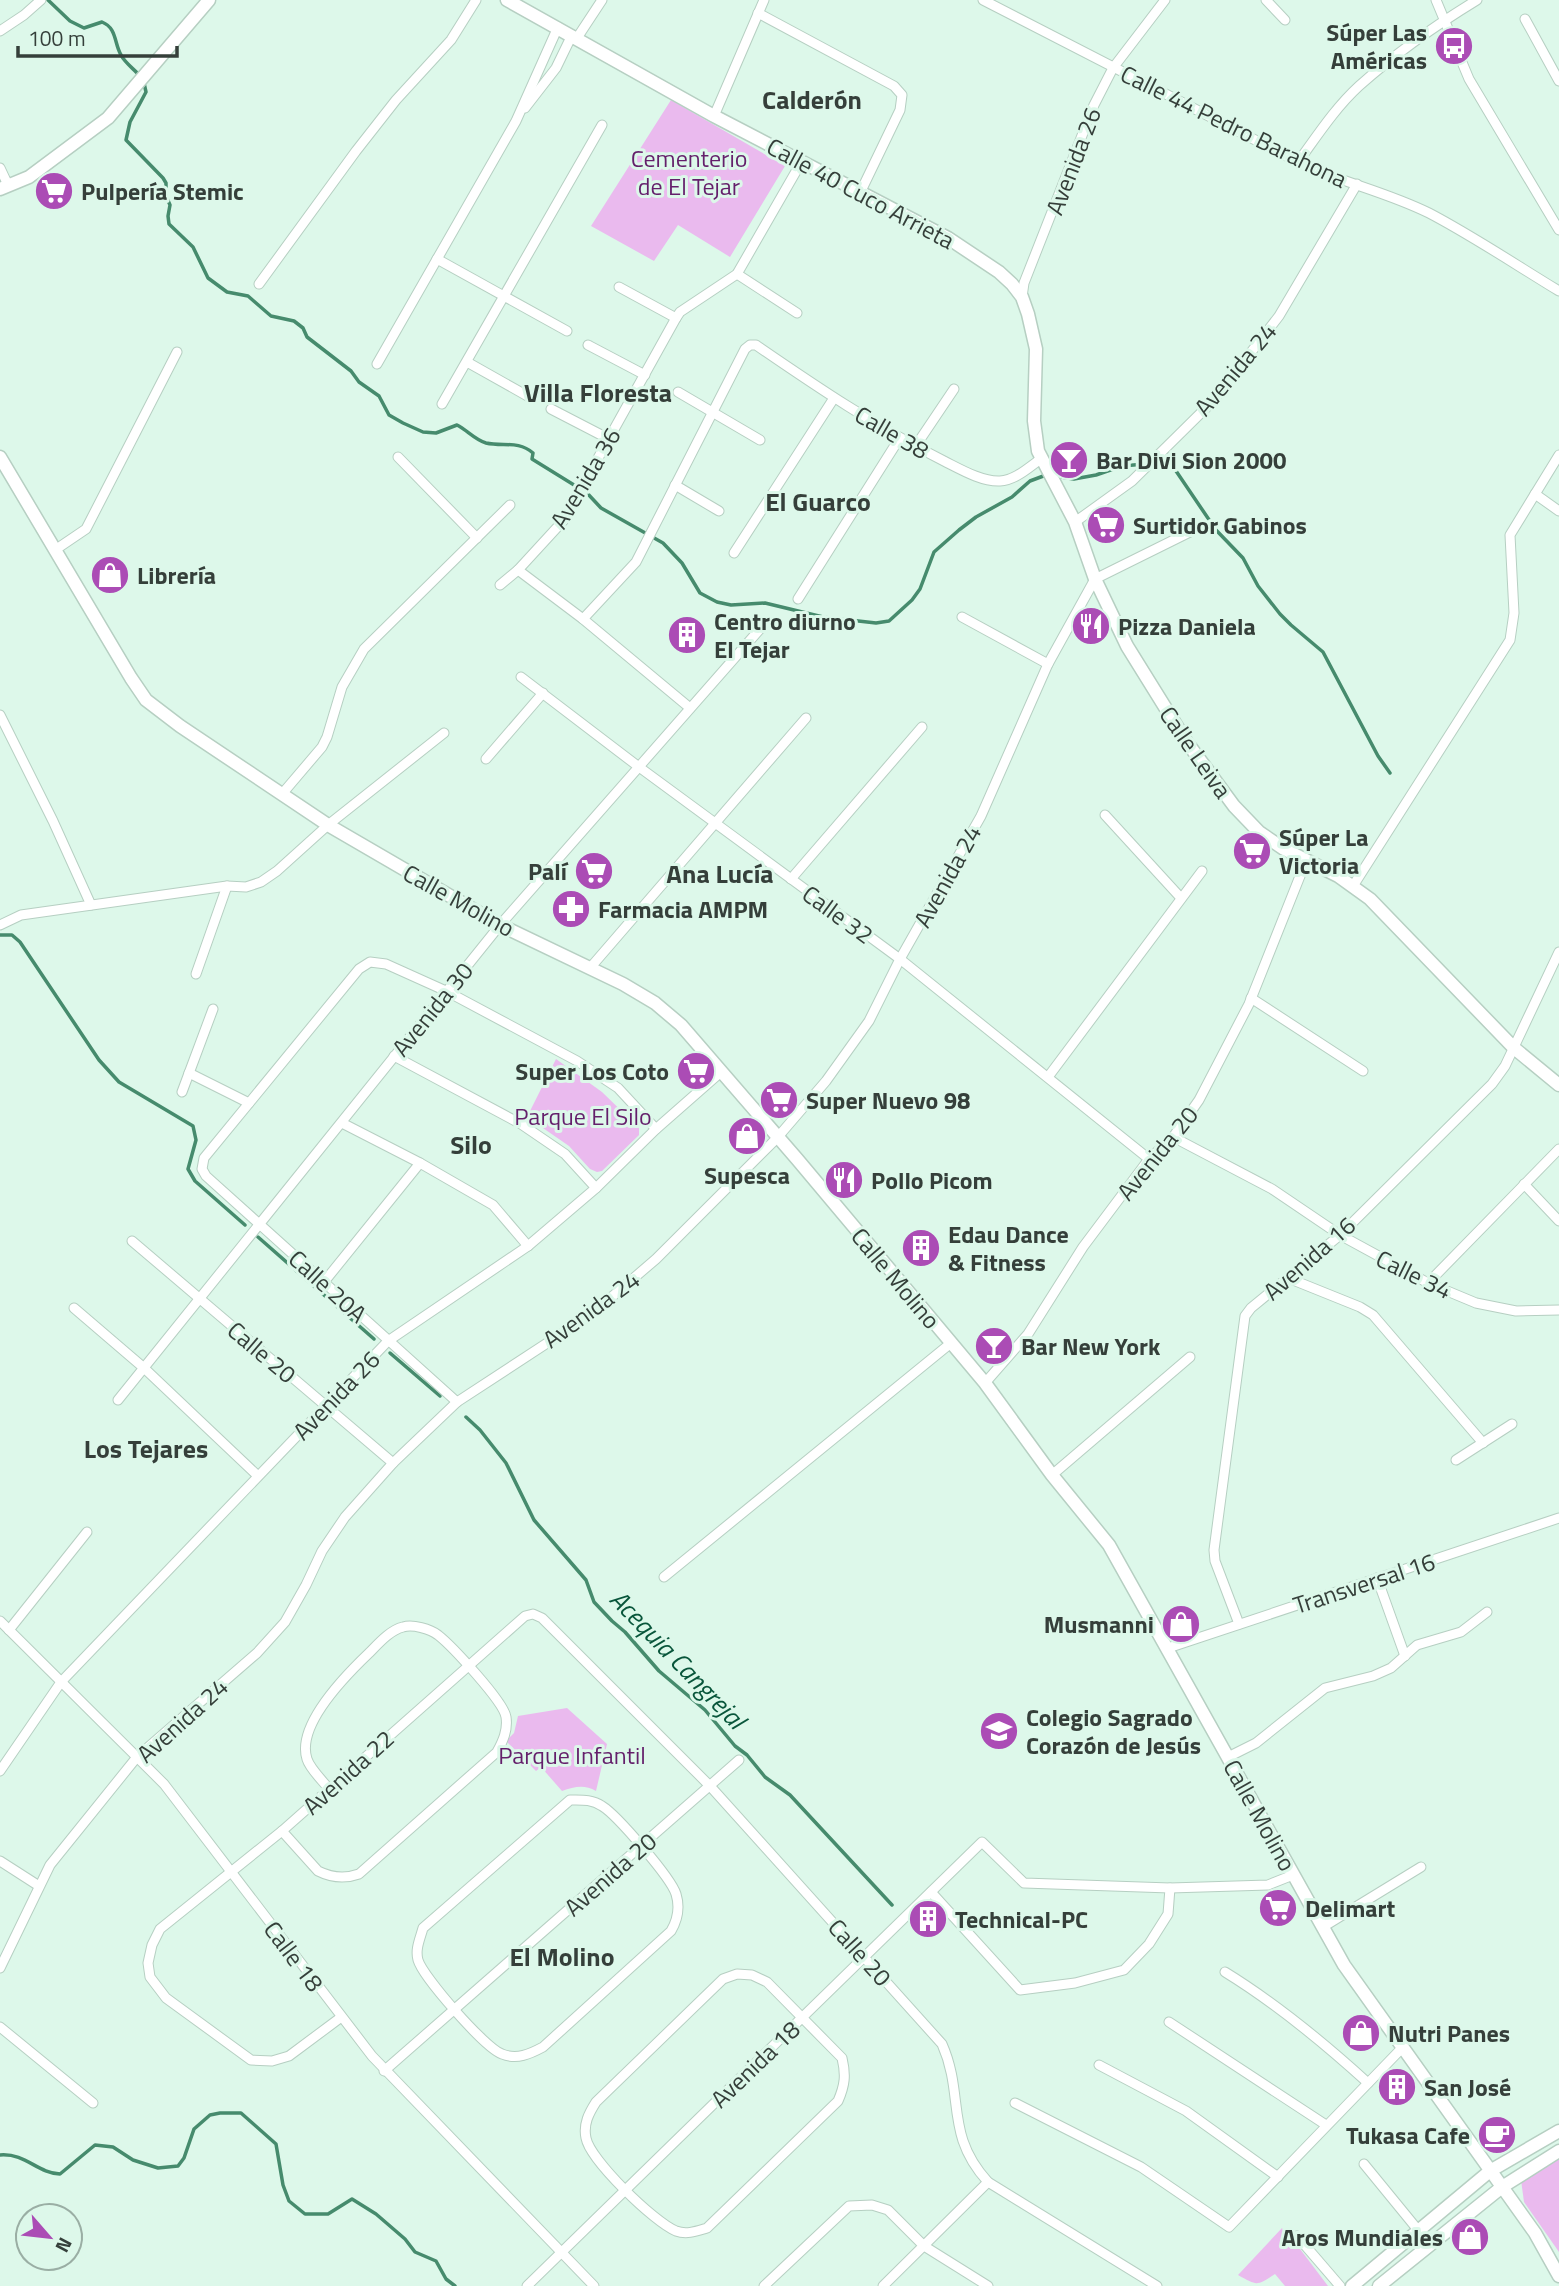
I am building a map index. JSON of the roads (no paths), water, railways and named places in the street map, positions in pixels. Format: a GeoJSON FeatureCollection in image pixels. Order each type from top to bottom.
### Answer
{"type":"FeatureCollection","features":[{"type":"Feature","properties":{"kind":"main road"},"geometry":{"type":"LineString","coordinates":[[4,187],[29,177],[108,118],[209,0]]}},
{"type":"Feature","properties":{"kind":"main road","name":"Calle 40 Cuco Arrieta"},"geometry":{"type":"LineString","coordinates":[[508,0],[714,116],[948,238],[999,272],[1021,297]]}},
{"type":"Feature","properties":{"kind":"main road","name":"Calle Leiva"},"geometry":{"type":"LineString","coordinates":[[1021,297],[1028,314],[1035,349],[1035,439],[1042,458],[1075,522],[1095,579],[1127,646],[1186,741],[1234,806],[1259,832],[1284,849],[1353,886],[1370,899],[1514,1048],[1559,1085]]}},
{"type":"Feature","properties":{"kind":"main road","name":"Calle Molino"},"geometry":{"type":"LineString","coordinates":[[0,457],[146,700],[180,726],[328,825],[500,925],[655,1003],[681,1025],[722,1071],[985,1383],[1052,1475],[1109,1545],[1344,1965],[1535,2233],[1559,2276]]}},
{"type":"Feature","properties":{"kind":"main road"},"geometry":{"type":"LineString","coordinates":[[1352,2286],[1490,2171],[1559,2131]]}},
{"type":"Feature","properties":{"kind":"main road"},"geometry":{"type":"LineString","coordinates":[[1528,2147],[1538,2163]]}},
{"type":"Feature","properties":{"kind":"main road"},"geometry":{"type":"LineString","coordinates":[[1379,2286],[1502,2187],[1559,2151]]}},
{"type":"Feature","properties":{"kind":"street"},"geometry":{"type":"LineString","coordinates":[[0,31],[41,0]]}},
{"type":"Feature","properties":{"kind":"street"},"geometry":{"type":"LineString","coordinates":[[259,284],[372,130],[451,40],[476,0]]}},
{"type":"Feature","properties":{"kind":"street"},"geometry":{"type":"LineString","coordinates":[[516,121],[602,0]]}},
{"type":"Feature","properties":{"kind":"street"},"geometry":{"type":"LineString","coordinates":[[714,116],[764,0]]}},
{"type":"Feature","properties":{"kind":"street","name":"Calle 44 Pedro Barahona"},"geometry":{"type":"LineString","coordinates":[[983,0],[1325,175],[1357,184],[1429,213],[1559,291]]}},
{"type":"Feature","properties":{"kind":"street"},"geometry":{"type":"LineString","coordinates":[[1001,9],[1007,0]]}},
{"type":"Feature","properties":{"kind":"street","name":"Avenida 26"},"geometry":{"type":"LineString","coordinates":[[1021,297],[1024,283],[1094,105],[1113,68],[1166,0]]}},
{"type":"Feature","properties":{"kind":"street"},"geometry":{"type":"LineString","coordinates":[[1266,0],[1285,20]]}},
{"type":"Feature","properties":{"kind":"street"},"geometry":{"type":"LineString","coordinates":[[1436,0],[1469,79],[1559,230]]}},
{"type":"Feature","properties":{"kind":"street"},"geometry":{"type":"LineString","coordinates":[[1298,162],[1358,87],[1444,20],[1477,0]]}},
{"type":"Feature","properties":{"kind":"street"},"geometry":{"type":"LineString","coordinates":[[758,13],[894,86],[902,94],[900,110],[860,193]]}},
{"type":"Feature","properties":{"kind":"street"},"geometry":{"type":"LineString","coordinates":[[1525,19],[1559,81]]}},
{"type":"Feature","properties":{"kind":"street"},"geometry":{"type":"LineString","coordinates":[[377,364],[516,121],[558,27]]}},
{"type":"Feature","properties":{"kind":"street"},"geometry":{"type":"LineString","coordinates":[[442,404],[602,125]]}},
{"type":"Feature","properties":{"kind":"street","name":"Avenida 36"},"geometry":{"type":"LineString","coordinates":[[500,585],[563,521],[676,318],[680,312],[737,274],[802,160]]}},
{"type":"Feature","properties":{"kind":"street"},"geometry":{"type":"LineString","coordinates":[[0,168],[4,187]]}},
{"type":"Feature","properties":{"kind":"street","name":"Avenida 24"},"geometry":{"type":"LineString","coordinates":[[1075,522],[1132,481],[1214,400],[1279,316],[1357,184]]}},
{"type":"Feature","properties":{"kind":"street"},"geometry":{"type":"LineString","coordinates":[[437,259],[567,331]]}},
{"type":"Feature","properties":{"kind":"street"},"geometry":{"type":"LineString","coordinates":[[737,274],[797,313]]}},
{"type":"Feature","properties":{"kind":"street"},"geometry":{"type":"LineString","coordinates":[[619,286],[676,318]]}},
{"type":"Feature","properties":{"kind":"street"},"geometry":{"type":"LineString","coordinates":[[588,345],[645,375]]}},
{"type":"Feature","properties":{"kind":"street","name":"Calle 38"},"geometry":{"type":"LineString","coordinates":[[713,412],[745,349],[756,345],[899,439],[958,468],[996,481],[1009,480],[1042,458]]}},
{"type":"Feature","properties":{"kind":"street"},"geometry":{"type":"LineString","coordinates":[[55,550],[86,529],[177,352]]}},
{"type":"Feature","properties":{"kind":"street"},"geometry":{"type":"LineString","coordinates":[[467,362],[531,398]]}},
{"type":"Feature","properties":{"kind":"street"},"geometry":{"type":"LineString","coordinates":[[915,447],[954,389]]}},
{"type":"Feature","properties":{"kind":"street"},"geometry":{"type":"LineString","coordinates":[[678,392],[760,440]]}},
{"type":"Feature","properties":{"kind":"street"},"geometry":{"type":"LineString","coordinates":[[734,553],[834,398]]}},
{"type":"Feature","properties":{"kind":"street"},"geometry":{"type":"LineString","coordinates":[[551,409],[609,439]]}},
{"type":"Feature","properties":{"kind":"street"},"geometry":{"type":"LineString","coordinates":[[583,620],[636,562],[713,412]]}},
{"type":"Feature","properties":{"kind":"street"},"geometry":{"type":"LineString","coordinates":[[798,599],[899,439]]}},
{"type":"Feature","properties":{"kind":"street"},"geometry":{"type":"LineString","coordinates":[[1353,886],[1510,640],[1514,613],[1510,535],[1559,455]]}},
{"type":"Feature","properties":{"kind":"street"},"geometry":{"type":"LineString","coordinates":[[398,457],[477,538]]}},
{"type":"Feature","properties":{"kind":"street"},"geometry":{"type":"LineString","coordinates":[[675,485],[719,511]]}},
{"type":"Feature","properties":{"kind":"street"},"geometry":{"type":"LineString","coordinates":[[1535,494],[1559,511]]}},
{"type":"Feature","properties":{"kind":"street","name":"Avenida 36"},"geometry":{"type":"LineString","coordinates":[[282,794],[322,747],[342,687],[365,649],[510,505]]}},
{"type":"Feature","properties":{"kind":"street"},"geometry":{"type":"LineString","coordinates":[[1095,579],[1202,526]]}},
{"type":"Feature","properties":{"kind":"street"},"geometry":{"type":"LineString","coordinates":[[518,569],[690,708]]}},
{"type":"Feature","properties":{"kind":"street","name":"Avenida 24"},"geometry":{"type":"LineString","coordinates":[[0,1968],[50,1865],[137,1757],[257,1653],[285,1622],[322,1551],[345,1517],[393,1463],[457,1402],[593,1313],[656,1259],[777,1138],[848,1052],[869,1021],[900,959],[981,816],[1048,664],[1095,579]]}},
{"type":"Feature","properties":{"kind":"street"},"geometry":{"type":"LineString","coordinates":[[962,617],[1048,664]]}},
{"type":"Feature","properties":{"kind":"street","name":"Avenida 30"},"geometry":{"type":"LineString","coordinates":[[118,1400],[500,925],[760,629]]}},
{"type":"Feature","properties":{"kind":"street","name":"Calle 32"},"geometry":{"type":"LineString","coordinates":[[521,677],[900,959],[1149,1159]]}},
{"type":"Feature","properties":{"kind":"street"},"geometry":{"type":"LineString","coordinates":[[486,759],[543,693]]}},
{"type":"Feature","properties":{"kind":"street"},"geometry":{"type":"LineString","coordinates":[[0,715],[91,905]]}},
{"type":"Feature","properties":{"kind":"street"},"geometry":{"type":"LineString","coordinates":[[590,968],[806,718]]}},
{"type":"Feature","properties":{"kind":"street"},"geometry":{"type":"LineString","coordinates":[[791,879],[922,727]]}},
{"type":"Feature","properties":{"kind":"street"},"geometry":{"type":"LineString","coordinates":[[0,925],[21,915],[227,886],[246,887],[261,882],[277,872],[328,825],[444,733]]}},
{"type":"Feature","properties":{"kind":"street"},"geometry":{"type":"LineString","coordinates":[[1105,815],[1181,898]]}},
{"type":"Feature","properties":{"kind":"street","name":"Avenida 20"},"geometry":{"type":"LineString","coordinates":[[985,1383],[1028,1335],[1083,1247],[1149,1159],[1173,1137],[1199,1100],[1251,998],[1306,860]]}},
{"type":"Feature","properties":{"kind":"street"},"geometry":{"type":"LineString","coordinates":[[1048,1077],[1202,871]]}},
{"type":"Feature","properties":{"kind":"street"},"geometry":{"type":"LineString","coordinates":[[195,974],[227,886]]}},
{"type":"Feature","properties":{"kind":"street","name":"Avenida 16"},"geometry":{"type":"LineString","coordinates":[[1239,1624],[1215,1561],[1214,1550],[1245,1316],[1251,1308],[1340,1235],[1492,1084],[1505,1066],[1559,952]]}},
{"type":"Feature","properties":{"kind":"street"},"geometry":{"type":"LineString","coordinates":[[189,1073],[249,1103],[359,969],[370,961],[386,964],[446,991],[577,1061],[618,1088],[656,1129]]}},
{"type":"Feature","properties":{"kind":"street"},"geometry":{"type":"LineString","coordinates":[[1251,998],[1363,1071]]}},
{"type":"Feature","properties":{"kind":"street"},"geometry":{"type":"LineString","coordinates":[[182,1092],[213,1009]]}},
{"type":"Feature","properties":{"kind":"street"},"geometry":{"type":"LineString","coordinates":[[394,1056],[521,1124],[565,1154],[596,1188]]}},
{"type":"Feature","properties":{"kind":"street","name":"Avenida 26"},"geometry":{"type":"LineString","coordinates":[[0,1771],[61,1682],[388,1341],[527,1246],[596,1188],[656,1129],[722,1071]]}},
{"type":"Feature","properties":{"kind":"street","name":"Calle 20A"},"geometry":{"type":"LineString","coordinates":[[249,1103],[204,1158],[202,1169],[206,1176],[457,1402]]}},
{"type":"Feature","properties":{"kind":"street"},"geometry":{"type":"LineString","coordinates":[[342,1123],[493,1205],[527,1246]]}},
{"type":"Feature","properties":{"kind":"street","name":"Calle 34"},"geometry":{"type":"LineString","coordinates":[[1173,1137],[1272,1189],[1340,1235],[1428,1283],[1476,1303],[1516,1311],[1559,1310]]}},
{"type":"Feature","properties":{"kind":"street"},"geometry":{"type":"LineString","coordinates":[[1428,1283],[1559,1149]]}},
{"type":"Feature","properties":{"kind":"street"},"geometry":{"type":"LineString","coordinates":[[324,1282],[420,1163]]}},
{"type":"Feature","properties":{"kind":"street"},"geometry":{"type":"LineString","coordinates":[[1524,1184],[1559,1221]]}},
{"type":"Feature","properties":{"kind":"street","name":"Calle 20"},"geometry":{"type":"LineString","coordinates":[[132,1241],[393,1463]]}},
{"type":"Feature","properties":{"kind":"street"},"geometry":{"type":"LineString","coordinates":[[1288,1278],[1374,1315],[1483,1443]]}},
{"type":"Feature","properties":{"kind":"street"},"geometry":{"type":"LineString","coordinates":[[74,1308],[144,1368],[258,1476]]}},
{"type":"Feature","properties":{"kind":"street"},"geometry":{"type":"LineString","coordinates":[[664,1577],[951,1343]]}},
{"type":"Feature","properties":{"kind":"street"},"geometry":{"type":"LineString","coordinates":[[1052,1475],[1190,1357]]}},
{"type":"Feature","properties":{"kind":"street"},"geometry":{"type":"LineString","coordinates":[[1456,1460],[1513,1424]]}},
{"type":"Feature","properties":{"kind":"street","name":"Transversal 16"},"geometry":{"type":"LineString","coordinates":[[1168,1648],[1559,1518]]}},
{"type":"Feature","properties":{"kind":"street"},"geometry":{"type":"LineString","coordinates":[[9,1630],[87,1532]]}},
{"type":"Feature","properties":{"kind":"street"},"geometry":{"type":"LineString","coordinates":[[1377,1578],[1405,1656]]}},
{"type":"Feature","properties":{"kind":"street"},"geometry":{"type":"LineString","coordinates":[[1228,1757],[1256,1743],[1325,1688],[1373,1676],[1391,1668],[1417,1645],[1461,1632],[1487,1612]]}},
{"type":"Feature","properties":{"kind":"street","name":"Calle 20"},"geometry":{"type":"LineString","coordinates":[[533,1614],[542,1618],[710,1786],[942,2044],[951,2065],[961,2138],[976,2169],[988,2182],[1157,2286]]}},
{"type":"Feature","properties":{"kind":"street","name":"Avenida 22"},"geometry":{"type":"LineString","coordinates":[[340,2018],[289,2056],[272,2061],[251,2060],[166,1998],[150,1977],[148,1963],[152,1945],[160,1929],[233,1873],[525,1616],[533,1614]]}},
{"type":"Feature","properties":{"kind":"street","name":"Calle 18"},"geometry":{"type":"LineString","coordinates":[[0,1621],[164,1784],[340,2018],[384,2071],[594,2286]]}},
{"type":"Feature","properties":{"kind":"street"},"geometry":{"type":"LineString","coordinates":[[282,1831],[318,1871],[325,1875],[338,1878],[359,1874],[497,1752],[503,1740],[506,1718],[504,1711],[468,1666],[436,1634],[420,1627],[402,1627],[383,1639],[339,1682],[312,1724],[307,1744],[307,1760],[329,1789]]}},
{"type":"Feature","properties":{"kind":"street","name":"Avenida 20"},"geometry":{"type":"LineString","coordinates":[[384,2071],[739,1760]]}},
{"type":"Feature","properties":{"kind":"street"},"geometry":{"type":"LineString","coordinates":[[570,1800],[587,1800],[602,1806],[642,1846],[675,1892],[678,1910],[671,1931],[543,2047],[520,2057],[503,2055],[493,2050],[454,2009],[421,1966],[417,1946],[423,1928],[570,1800]]}},
{"type":"Feature","properties":{"kind":"street","name":"Avenida 18"},"geometry":{"type":"LineString","coordinates":[[527,2286],[982,1842],[1024,1883],[1170,1888]]}},
{"type":"Feature","properties":{"kind":"street"},"geometry":{"type":"LineString","coordinates":[[0,1861],[39,1886]]}},
{"type":"Feature","properties":{"kind":"street"},"geometry":{"type":"LineString","coordinates":[[1323,1927],[1421,1867]]}},
{"type":"Feature","properties":{"kind":"street"},"geometry":{"type":"LineString","coordinates":[[931,1892],[1020,1990],[1075,1983],[1124,1970],[1149,1944],[1168,1914],[1170,1888],[1268,1885],[1293,1875]]}},
{"type":"Feature","properties":{"kind":"street"},"geometry":{"type":"LineString","coordinates":[[1225,1972],[1260,1993],[1315,2035],[1368,2083]]}},
{"type":"Feature","properties":{"kind":"street"},"geometry":{"type":"LineString","coordinates":[[737,1973],[752,1975],[767,1982],[802,2017],[842,2058],[844,2087],[838,2101],[708,2228],[679,2232],[666,2226],[593,2156],[586,2138],[586,2126],[588,2115],[596,2102],[723,1979],[737,1973]]}},
{"type":"Feature","properties":{"kind":"street"},"geometry":{"type":"LineString","coordinates":[[1169,2022],[1326,2125]]}},
{"type":"Feature","properties":{"kind":"street"},"geometry":{"type":"LineString","coordinates":[[0,2027],[93,2104]]}},
{"type":"Feature","properties":{"kind":"street"},"geometry":{"type":"LineString","coordinates":[[1015,2103],[1141,2167],[1229,2227],[1403,2047]]}},
{"type":"Feature","properties":{"kind":"street"},"geometry":{"type":"LineString","coordinates":[[1099,2065],[1186,2111],[1279,2177]]}},
{"type":"Feature","properties":{"kind":"street"},"geometry":{"type":"LineString","coordinates":[[1364,2164],[1418,2230]]}},
{"type":"Feature","properties":{"kind":"street"},"geometry":{"type":"LineString","coordinates":[[883,2286],[988,2182]]}},
{"type":"Feature","properties":{"kind":"street"},"geometry":{"type":"LineString","coordinates":[[764,2286],[849,2206],[872,2205],[888,2210],[924,2246],[988,2286]]}},
{"type":"Feature","properties":{"kind":"street"},"geometry":{"type":"LineString","coordinates":[[1297,2236],[1340,2286]]}},
{"type":"Feature","properties":{"kind":"waterway"},"geometry":{"type":"LineString","coordinates":[[48,0],[70,21],[84,28],[102,22],[107,25],[113,32],[123,58],[140,76]]}},
{"type":"Feature","properties":{"kind":"waterway"},"geometry":{"type":"LineString","coordinates":[[144,83],[146,92],[130,122],[126,140],[166,183],[166,196],[170,205],[169,224],[193,247],[208,278],[227,292],[248,296],[271,316],[294,321],[303,328],[307,337],[379,396],[389,415],[403,423],[423,432],[436,433],[457,425],[486,443],[516,445],[527,449],[533,453],[532,459],[587,493],[601,508],[663,543],[682,563],[700,593],[717,602],[731,605],[765,603],[823,617],[876,623],[889,621],[920,589],[934,552],[976,517],[1012,497],[1030,481],[1046,475]]}},
{"type":"Feature","properties":{"kind":"waterway"},"geometry":{"type":"LineString","coordinates":[[1156,462],[1163,461],[1174,468],[1216,530],[1243,558],[1258,586],[1280,614],[1323,652],[1378,756],[1390,773]]}},
{"type":"Feature","properties":{"kind":"waterway"},"geometry":{"type":"LineString","coordinates":[[1054,476],[1074,479],[1122,466],[1145,464]]}},
{"type":"Feature","properties":{"kind":"waterway","name":"Acequia Cangrejal"},"geometry":{"type":"LineString","coordinates":[[0,935],[12,935],[20,942],[99,1060],[119,1082],[193,1126],[196,1140],[188,1169],[195,1181],[245,1225]]}},
{"type":"Feature","properties":{"kind":"waterway","name":"Acequia Cangrejal"},"geometry":{"type":"LineString","coordinates":[[258,1237],[374,1339]]}},
{"type":"Feature","properties":{"kind":"waterway","name":"Acequia Cangrejal"},"geometry":{"type":"LineString","coordinates":[[390,1353],[440,1396]]}},
{"type":"Feature","properties":{"kind":"waterway","name":"Acequia Cangrejal"},"geometry":{"type":"LineString","coordinates":[[466,1417],[506,1463],[534,1520],[586,1580],[594,1602],[659,1671],[705,1710],[765,1777],[790,1795],[892,1905]]}},
{"type":"Feature","properties":{"kind":"waterway"},"geometry":{"type":"LineString","coordinates":[[0,2155],[17,2157],[60,2174],[95,2145],[113,2147],[133,2160],[158,2168],[178,2166],[184,2158],[194,2129],[210,2115],[241,2113],[276,2144],[283,2185],[289,2201],[305,2214],[328,2214],[352,2199],[376,2214],[405,2239],[415,2252],[436,2261],[446,2279],[455,2286]]}},
{"type":"Feature","properties":{"kind":"place","name":"Súper Las Américas"},"geometry":{"type":"Point","coordinates":[1454,46]}},
{"type":"Feature","properties":{"kind":"place","name":"Pulpería Stemic"},"geometry":{"type":"Point","coordinates":[54,191]}},
{"type":"Feature","properties":{"kind":"place","name":"Bar Divi Sion 2000"},"geometry":{"type":"Point","coordinates":[1069,460]}},
{"type":"Feature","properties":{"kind":"place","name":"Surtidor Gabinos"},"geometry":{"type":"Point","coordinates":[1106,525]}},
{"type":"Feature","properties":{"kind":"place","name":"Librería"},"geometry":{"type":"Point","coordinates":[110,575]}},
{"type":"Feature","properties":{"kind":"place","name":"Pizza Daniela"},"geometry":{"type":"Point","coordinates":[1091,626]}},
{"type":"Feature","properties":{"kind":"place","name":"Centro diurno El Tejar"},"geometry":{"type":"Point","coordinates":[687,635]}},
{"type":"Feature","properties":{"kind":"place","name":"Súper La Victoria"},"geometry":{"type":"Point","coordinates":[1252,851]}},
{"type":"Feature","properties":{"kind":"place","name":"Palí"},"geometry":{"type":"Point","coordinates":[594,871]}},
{"type":"Feature","properties":{"kind":"place","name":"Farmacia AMPM"},"geometry":{"type":"Point","coordinates":[571,909]}},
{"type":"Feature","properties":{"kind":"place","name":"Super Los Coto"},"geometry":{"type":"Point","coordinates":[696,1071]}},
{"type":"Feature","properties":{"kind":"place","name":"Super Nuevo 98"},"geometry":{"type":"Point","coordinates":[779,1100]}},
{"type":"Feature","properties":{"kind":"place","name":"Supesca"},"geometry":{"type":"Point","coordinates":[747,1136]}},
{"type":"Feature","properties":{"kind":"place","name":"Pollo Picom"},"geometry":{"type":"Point","coordinates":[844,1180]}},
{"type":"Feature","properties":{"kind":"place","name":"Edau Dance & Fitness"},"geometry":{"type":"Point","coordinates":[921,1248]}},
{"type":"Feature","properties":{"kind":"place","name":"Bar New York"},"geometry":{"type":"Point","coordinates":[994,1346]}},
{"type":"Feature","properties":{"kind":"place","name":"Musmanni"},"geometry":{"type":"Point","coordinates":[1181,1624]}},
{"type":"Feature","properties":{"kind":"place","name":"Colegio Sagrado Corazón de Jesús"},"geometry":{"type":"Point","coordinates":[999,1731]}},
{"type":"Feature","properties":{"kind":"place","name":"Delimart"},"geometry":{"type":"Point","coordinates":[1278,1908]}},
{"type":"Feature","properties":{"kind":"place","name":"Technical-PC"},"geometry":{"type":"Point","coordinates":[928,1919]}},
{"type":"Feature","properties":{"kind":"place","name":"Nutri Panes"},"geometry":{"type":"Point","coordinates":[1361,2033]}},
{"type":"Feature","properties":{"kind":"place","name":"San José"},"geometry":{"type":"Point","coordinates":[1397,2087]}},
{"type":"Feature","properties":{"kind":"place","name":"Tukasa Cafe"},"geometry":{"type":"Point","coordinates":[1497,2135]}},
{"type":"Feature","properties":{"kind":"place","name":"Aros Mundiales"},"geometry":{"type":"Point","coordinates":[1470,2237]}},
{"type":"Feature","properties":{"kind":"district","name":"Calderón"},"geometry":{"type":"Point","coordinates":[812,99]}},
{"type":"Feature","properties":{"kind":"district","name":"Villa Floresta"},"geometry":{"type":"Point","coordinates":[598,392]}},
{"type":"Feature","properties":{"kind":"district","name":"El Guarco"},"geometry":{"type":"Point","coordinates":[818,501]}},
{"type":"Feature","properties":{"kind":"district","name":"Ana Lucía"},"geometry":{"type":"Point","coordinates":[720,873]}},
{"type":"Feature","properties":{"kind":"district","name":"Silo"},"geometry":{"type":"Point","coordinates":[471,1144]}},
{"type":"Feature","properties":{"kind":"district","name":"Los Tejares"},"geometry":{"type":"Point","coordinates":[146,1448]}},
{"type":"Feature","properties":{"kind":"district","name":"El Molino"},"geometry":{"type":"Point","coordinates":[562,1956]}},
{"type":"Feature","properties":{"kind":"park label","name":"Cementerio de El Tejar"},"geometry":{"type":"Point","coordinates":[689,172]}},
{"type":"Feature","properties":{"kind":"park label","name":"Parque El Silo"},"geometry":{"type":"Point","coordinates":[583,1116]}},
{"type":"Feature","properties":{"kind":"park label","name":"Parque Infantil"},"geometry":{"type":"Point","coordinates":[572,1755]}}]}
